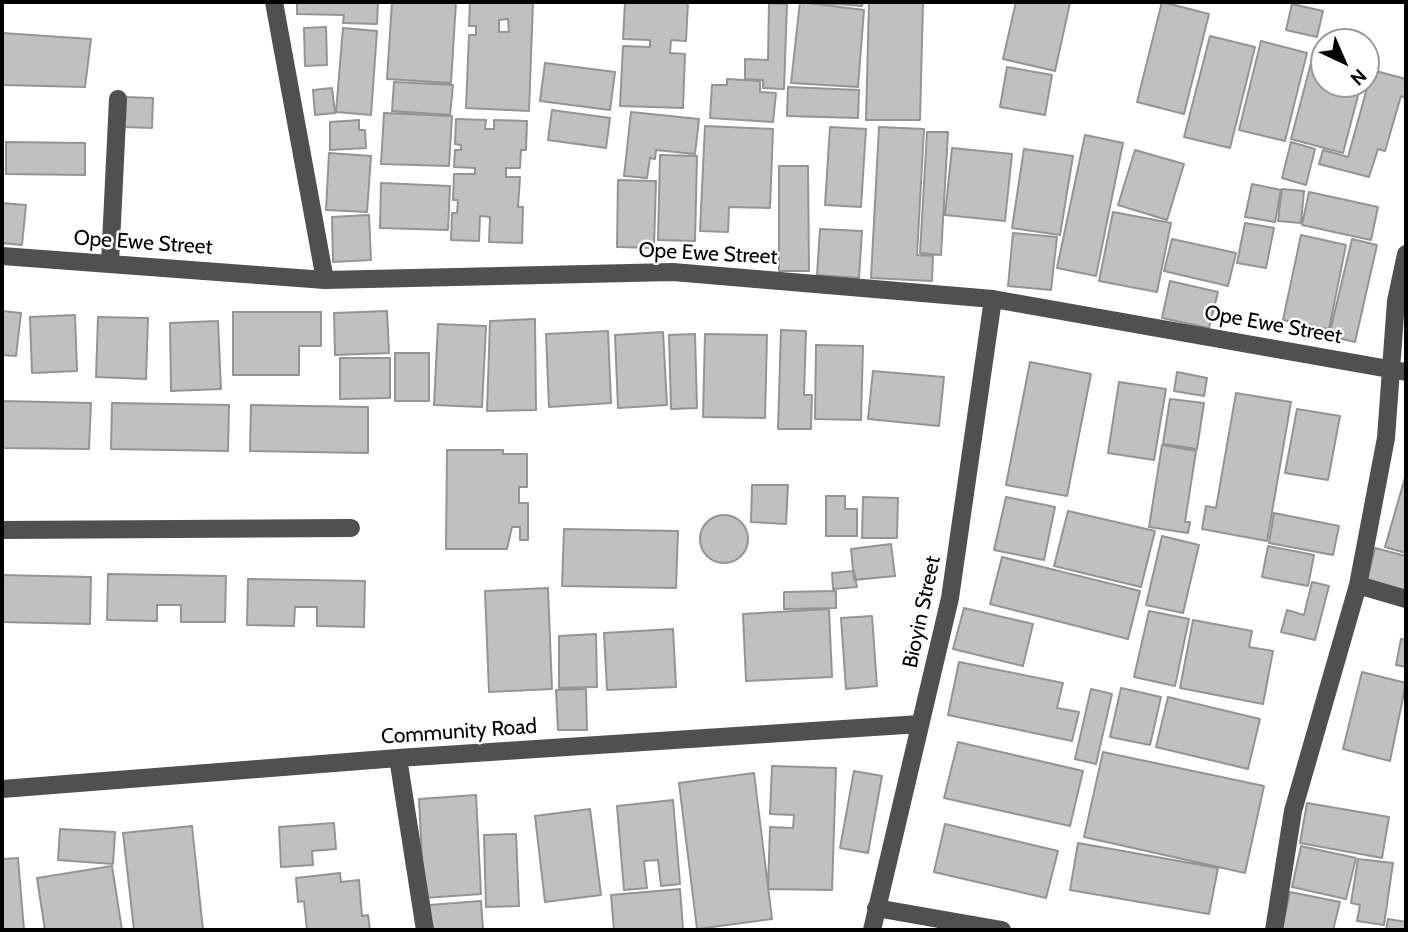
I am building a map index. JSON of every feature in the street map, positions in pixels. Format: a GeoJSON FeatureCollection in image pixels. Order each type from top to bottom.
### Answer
{"type":"FeatureCollection","features":[{"type":"Feature","properties":{"kind":"street"},"geometry":{"type":"LineString","coordinates":[[274,2],[325,280]]}},
{"type":"Feature","properties":{"kind":"street"},"geometry":{"type":"LineString","coordinates":[[110,263],[118,99]]}},
{"type":"Feature","properties":{"kind":"street"},"geometry":{"type":"LineString","coordinates":[[1274,930],[1293,810],[1358,585],[1400,370],[1396,301],[1406,254]]}},
{"type":"Feature","properties":{"kind":"street","name":"Ope Ewe Street"},"geometry":{"type":"LineString","coordinates":[[2,256],[325,280],[673,272],[993,299],[1400,370]]}},
{"type":"Feature","properties":{"kind":"street","name":"Bioyin Street"},"geometry":{"type":"LineString","coordinates":[[872,930],[950,598],[993,299]]}},
{"type":"Feature","properties":{"kind":"street"},"geometry":{"type":"LineString","coordinates":[[2,530],[351,528]]}},
{"type":"Feature","properties":{"kind":"street"},"geometry":{"type":"LineString","coordinates":[[1358,585],[1406,599]]}},
{"type":"Feature","properties":{"kind":"street","name":"Community Road"},"geometry":{"type":"LineString","coordinates":[[2,789],[398,758],[920,724]]}},
{"type":"Feature","properties":{"kind":"street"},"geometry":{"type":"LineString","coordinates":[[398,758],[425,930]]}},
{"type":"Feature","properties":{"kind":"street"},"geometry":{"type":"LineString","coordinates":[[876,908],[1002,930]]}},
{"type":"Feature","properties":{"kind":"building"},"geometry":{"type":"Polygon","coordinates":[[[297,2],[378,2],[377,24],[343,23],[344,15],[297,14],[297,2]]]}},
{"type":"Feature","properties":{"kind":"building"},"geometry":{"type":"Polygon","coordinates":[[[392,2],[456,2],[451,83],[387,79],[392,2]]]}},
{"type":"Feature","properties":{"kind":"building"},"geometry":{"type":"Polygon","coordinates":[[[470,2],[533,2],[529,111],[466,108],[469,35],[476,35],[476,26],[469,26],[470,2]]]}},
{"type":"Feature","properties":{"kind":"building"},"geometry":{"type":"Polygon","coordinates":[[[625,2],[688,2],[686,41],[671,40],[670,53],[685,54],[683,108],[620,106],[623,46],[650,47],[650,40],[623,39],[625,2]]]}},
{"type":"Feature","properties":{"kind":"building"},"geometry":{"type":"Polygon","coordinates":[[[800,2],[864,10],[858,87],[791,83],[800,2]]]}},
{"type":"Feature","properties":{"kind":"building"},"geometry":{"type":"Polygon","coordinates":[[[823,2],[863,2],[862,6],[823,2]]]}},
{"type":"Feature","properties":{"kind":"building"},"geometry":{"type":"Polygon","coordinates":[[[869,2],[923,2],[920,120],[866,120],[869,2]]]}},
{"type":"Feature","properties":{"kind":"building"},"geometry":{"type":"Polygon","coordinates":[[[1016,2],[1070,3],[1055,71],[1003,59],[1016,2]]]}},
{"type":"Feature","properties":{"kind":"building"},"geometry":{"type":"Polygon","coordinates":[[[1162,2],[1209,14],[1184,114],[1137,102],[1162,2]]]}},
{"type":"Feature","properties":{"kind":"building"},"geometry":{"type":"Polygon","coordinates":[[[769,3],[787,4],[784,89],[763,88],[763,80],[745,79],[745,59],[768,60],[769,3]]]}},
{"type":"Feature","properties":{"kind":"building"},"geometry":{"type":"Polygon","coordinates":[[[1292,4],[1323,11],[1319,28],[1310,28],[1310,35],[1286,30],[1292,4]]]}},
{"type":"Feature","properties":{"kind":"building"},"geometry":{"type":"Polygon","coordinates":[[[508,19],[509,32],[499,32],[499,20],[508,19]]]}},
{"type":"Feature","properties":{"kind":"building"},"geometry":{"type":"Polygon","coordinates":[[[326,27],[327,65],[305,66],[304,28],[326,27]]]}},
{"type":"Feature","properties":{"kind":"building"},"geometry":{"type":"Polygon","coordinates":[[[343,28],[377,31],[371,115],[336,112],[343,28]]]}},
{"type":"Feature","properties":{"kind":"building"},"geometry":{"type":"Polygon","coordinates":[[[2,33],[91,39],[85,87],[2,85],[2,33]]]}},
{"type":"Feature","properties":{"kind":"building"},"geometry":{"type":"Polygon","coordinates":[[[1210,36],[1255,47],[1230,148],[1184,137],[1210,36]]]}},
{"type":"Feature","properties":{"kind":"building"},"geometry":{"type":"Polygon","coordinates":[[[1261,41],[1307,53],[1285,141],[1239,130],[1261,41]]]}},
{"type":"Feature","properties":{"kind":"building"},"geometry":{"type":"Polygon","coordinates":[[[545,63],[615,72],[610,110],[540,101],[545,63]]]}},
{"type":"Feature","properties":{"kind":"building"},"geometry":{"type":"Polygon","coordinates":[[[1007,67],[1052,75],[1045,115],[1000,107],[1007,67]]]}},
{"type":"Feature","properties":{"kind":"building"},"geometry":{"type":"Polygon","coordinates":[[[1310,67],[1310,98],[1357,98],[1343,153],[1291,139],[1310,67]]]}},
{"type":"Feature","properties":{"kind":"building"},"geometry":{"type":"Polygon","coordinates":[[[1380,72],[1406,79],[1406,98],[1401,96],[1385,151],[1378,149],[1369,177],[1319,164],[1323,150],[1348,157],[1364,98],[1380,98],[1380,72]]]}},
{"type":"Feature","properties":{"kind":"building"},"geometry":{"type":"Polygon","coordinates":[[[727,79],[760,81],[760,92],[776,93],[773,122],[710,118],[712,85],[727,85],[727,79]]]}},
{"type":"Feature","properties":{"kind":"building"},"geometry":{"type":"Polygon","coordinates":[[[394,82],[453,85],[450,115],[392,111],[394,82]]]}},
{"type":"Feature","properties":{"kind":"building"},"geometry":{"type":"Polygon","coordinates":[[[788,87],[859,90],[858,118],[787,116],[788,87]]]}},
{"type":"Feature","properties":{"kind":"building"},"geometry":{"type":"Polygon","coordinates":[[[332,88],[335,113],[315,115],[313,90],[332,88]]]}},
{"type":"Feature","properties":{"kind":"building"},"geometry":{"type":"Polygon","coordinates":[[[124,97],[153,98],[152,128],[123,127],[124,97]]]}},
{"type":"Feature","properties":{"kind":"building"},"geometry":{"type":"Polygon","coordinates":[[[552,110],[610,118],[606,148],[548,140],[552,110]]]}},
{"type":"Feature","properties":{"kind":"building"},"geometry":{"type":"Polygon","coordinates":[[[631,112],[699,119],[695,154],[656,150],[655,159],[650,158],[647,178],[624,176],[631,112]]]}},
{"type":"Feature","properties":{"kind":"building"},"geometry":{"type":"Polygon","coordinates":[[[384,113],[452,116],[449,166],[381,164],[384,113]]]}},
{"type":"Feature","properties":{"kind":"building"},"geometry":{"type":"Polygon","coordinates":[[[456,119],[486,120],[485,129],[494,129],[494,120],[527,121],[526,150],[521,150],[520,168],[506,168],[506,177],[520,177],[518,207],[523,207],[522,243],[489,242],[490,217],[480,216],[479,241],[451,240],[452,213],[457,213],[458,200],[453,200],[454,174],[475,174],[475,168],[454,167],[455,150],[461,150],[461,145],[455,144],[456,119]]]}},
{"type":"Feature","properties":{"kind":"building"},"geometry":{"type":"Polygon","coordinates":[[[359,120],[359,130],[365,130],[366,148],[330,150],[330,122],[359,120]]]}},
{"type":"Feature","properties":{"kind":"building"},"geometry":{"type":"Polygon","coordinates":[[[705,126],[773,129],[770,208],[729,207],[728,232],[700,231],[705,126]]]}},
{"type":"Feature","properties":{"kind":"building"},"geometry":{"type":"Polygon","coordinates":[[[830,127],[866,129],[861,207],[825,205],[830,127]]]}},
{"type":"Feature","properties":{"kind":"building"},"geometry":{"type":"Polygon","coordinates":[[[879,127],[924,129],[917,255],[933,256],[932,281],[871,278],[879,127]]]}},
{"type":"Feature","properties":{"kind":"building"},"geometry":{"type":"Polygon","coordinates":[[[927,132],[948,132],[941,255],[920,253],[927,132]]]}},
{"type":"Feature","properties":{"kind":"building"},"geometry":{"type":"Polygon","coordinates":[[[1085,135],[1123,143],[1096,276],[1057,268],[1085,135]]]}},
{"type":"Feature","properties":{"kind":"building"},"geometry":{"type":"Polygon","coordinates":[[[6,142],[85,143],[85,175],[6,174],[6,142]]]}},
{"type":"Feature","properties":{"kind":"building"},"geometry":{"type":"Polygon","coordinates":[[[1291,142],[1315,149],[1306,185],[1282,178],[1291,142]]]}},
{"type":"Feature","properties":{"kind":"building"},"geometry":{"type":"Polygon","coordinates":[[[952,148],[1012,154],[1005,221],[945,215],[952,148]]]}},
{"type":"Feature","properties":{"kind":"building"},"geometry":{"type":"Polygon","coordinates":[[[1024,149],[1073,156],[1060,235],[1012,228],[1024,149]]]}},
{"type":"Feature","properties":{"kind":"building"},"geometry":{"type":"Polygon","coordinates":[[[1135,150],[1184,164],[1167,220],[1118,205],[1135,150]]]}},
{"type":"Feature","properties":{"kind":"building"},"geometry":{"type":"Polygon","coordinates":[[[329,153],[371,156],[367,212],[326,210],[329,153]]]}},
{"type":"Feature","properties":{"kind":"building"},"geometry":{"type":"Polygon","coordinates":[[[660,155],[697,156],[695,241],[658,240],[660,155]]]}},
{"type":"Feature","properties":{"kind":"building"},"geometry":{"type":"Polygon","coordinates":[[[779,166],[808,166],[809,271],[779,271],[779,166]]]}},
{"type":"Feature","properties":{"kind":"building"},"geometry":{"type":"Polygon","coordinates":[[[618,180],[656,181],[654,248],[617,247],[618,180]]]}},
{"type":"Feature","properties":{"kind":"building"},"geometry":{"type":"Polygon","coordinates":[[[381,183],[450,186],[448,230],[380,228],[381,183]]]}},
{"type":"Feature","properties":{"kind":"building"},"geometry":{"type":"Polygon","coordinates":[[[1252,184],[1281,190],[1275,222],[1245,217],[1252,184]]]}},
{"type":"Feature","properties":{"kind":"building"},"geometry":{"type":"Polygon","coordinates":[[[1282,189],[1304,191],[1301,223],[1278,221],[1282,189]]]}},
{"type":"Feature","properties":{"kind":"building"},"geometry":{"type":"Polygon","coordinates":[[[1309,192],[1378,207],[1371,240],[1302,225],[1309,192]]]}},
{"type":"Feature","properties":{"kind":"building"},"geometry":{"type":"Polygon","coordinates":[[[2,203],[26,205],[22,245],[2,243],[2,203]]]}},
{"type":"Feature","properties":{"kind":"building"},"geometry":{"type":"Polygon","coordinates":[[[1113,212],[1171,223],[1157,292],[1099,281],[1113,212]]]}},
{"type":"Feature","properties":{"kind":"building"},"geometry":{"type":"Polygon","coordinates":[[[369,215],[371,260],[333,262],[332,217],[369,215]]]}},
{"type":"Feature","properties":{"kind":"building"},"geometry":{"type":"Polygon","coordinates":[[[1245,223],[1274,228],[1266,268],[1237,263],[1245,223]]]}},
{"type":"Feature","properties":{"kind":"building"},"geometry":{"type":"Polygon","coordinates":[[[820,229],[862,231],[859,278],[817,275],[820,229]]]}},
{"type":"Feature","properties":{"kind":"building"},"geometry":{"type":"Polygon","coordinates":[[[1013,233],[1057,237],[1051,290],[1008,286],[1013,233]]]}},
{"type":"Feature","properties":{"kind":"building"},"geometry":{"type":"Polygon","coordinates":[[[1301,235],[1346,245],[1329,329],[1283,320],[1301,235]]]}},
{"type":"Feature","properties":{"kind":"building"},"geometry":{"type":"Polygon","coordinates":[[[1172,239],[1236,253],[1228,286],[1164,271],[1172,239]]]}},
{"type":"Feature","properties":{"kind":"building"},"geometry":{"type":"Polygon","coordinates":[[[1352,239],[1377,245],[1355,342],[1329,336],[1352,239]]]}},
{"type":"Feature","properties":{"kind":"building"},"geometry":{"type":"Polygon","coordinates":[[[1170,281],[1218,292],[1209,328],[1162,318],[1170,281]]]}},
{"type":"Feature","properties":{"kind":"building"},"geometry":{"type":"Polygon","coordinates":[[[2,311],[21,313],[16,356],[2,355],[2,311]]]}},
{"type":"Feature","properties":{"kind":"building"},"geometry":{"type":"Polygon","coordinates":[[[387,311],[389,353],[335,355],[334,313],[387,311]]]}},
{"type":"Feature","properties":{"kind":"building"},"geometry":{"type":"Polygon","coordinates":[[[233,312],[321,312],[321,346],[299,346],[299,375],[233,375],[233,312]]]}},
{"type":"Feature","properties":{"kind":"building"},"geometry":{"type":"Polygon","coordinates":[[[75,315],[77,371],[32,373],[30,317],[75,315]]]}},
{"type":"Feature","properties":{"kind":"building"},"geometry":{"type":"Polygon","coordinates":[[[98,317],[148,318],[146,379],[96,377],[98,317]]]}},
{"type":"Feature","properties":{"kind":"building"},"geometry":{"type":"Polygon","coordinates":[[[535,319],[536,410],[487,411],[490,321],[535,319]]]}},
{"type":"Feature","properties":{"kind":"building"},"geometry":{"type":"Polygon","coordinates":[[[218,321],[221,389],[171,391],[170,323],[218,321]]]}},
{"type":"Feature","properties":{"kind":"building"},"geometry":{"type":"Polygon","coordinates":[[[438,324],[486,326],[482,407],[434,405],[438,324]]]}},
{"type":"Feature","properties":{"kind":"building"},"geometry":{"type":"Polygon","coordinates":[[[781,330],[806,331],[804,395],[812,395],[811,429],[778,429],[781,330]]]}},
{"type":"Feature","properties":{"kind":"building"},"geometry":{"type":"Polygon","coordinates":[[[608,331],[611,403],[549,407],[546,334],[608,331]]]}},
{"type":"Feature","properties":{"kind":"building"},"geometry":{"type":"Polygon","coordinates":[[[663,332],[667,405],[618,408],[615,335],[663,332]]]}},
{"type":"Feature","properties":{"kind":"building"},"geometry":{"type":"Polygon","coordinates":[[[695,334],[697,408],[671,409],[669,335],[695,334]]]}},
{"type":"Feature","properties":{"kind":"building"},"geometry":{"type":"Polygon","coordinates":[[[705,334],[767,335],[765,418],[703,417],[705,334]]]}},
{"type":"Feature","properties":{"kind":"building"},"geometry":{"type":"Polygon","coordinates":[[[816,345],[863,346],[861,420],[815,419],[816,345]]]}},
{"type":"Feature","properties":{"kind":"building"},"geometry":{"type":"Polygon","coordinates":[[[395,353],[429,353],[429,401],[395,401],[395,353]]]}},
{"type":"Feature","properties":{"kind":"building"},"geometry":{"type":"Polygon","coordinates":[[[340,358],[390,358],[390,398],[340,399],[340,358]]]}},
{"type":"Feature","properties":{"kind":"building"},"geometry":{"type":"Polygon","coordinates":[[[1030,362],[1091,374],[1067,496],[1006,485],[1030,362]]]}},
{"type":"Feature","properties":{"kind":"building"},"geometry":{"type":"Polygon","coordinates":[[[873,371],[944,377],[939,426],[868,419],[873,371]]]}},
{"type":"Feature","properties":{"kind":"building"},"geometry":{"type":"Polygon","coordinates":[[[1177,372],[1207,378],[1204,396],[1174,391],[1177,372]]]}},
{"type":"Feature","properties":{"kind":"building"},"geometry":{"type":"Polygon","coordinates":[[[1119,382],[1166,389],[1154,460],[1108,453],[1119,382]]]}},
{"type":"Feature","properties":{"kind":"building"},"geometry":{"type":"Polygon","coordinates":[[[1236,393],[1291,402],[1267,541],[1202,529],[1206,506],[1216,508],[1236,393]]]}},
{"type":"Feature","properties":{"kind":"building"},"geometry":{"type":"Polygon","coordinates":[[[1170,399],[1204,403],[1197,449],[1163,444],[1170,399]]]}},
{"type":"Feature","properties":{"kind":"building"},"geometry":{"type":"Polygon","coordinates":[[[2,401],[91,403],[89,449],[2,448],[2,401]]]}},
{"type":"Feature","properties":{"kind":"building"},"geometry":{"type":"Polygon","coordinates":[[[112,403],[229,405],[228,451],[111,449],[112,403]]]}},
{"type":"Feature","properties":{"kind":"building"},"geometry":{"type":"Polygon","coordinates":[[[251,405],[368,407],[368,453],[250,451],[251,405]]]}},
{"type":"Feature","properties":{"kind":"building"},"geometry":{"type":"Polygon","coordinates":[[[1297,409],[1340,416],[1328,480],[1285,473],[1297,409]]]}},
{"type":"Feature","properties":{"kind":"building"},"geometry":{"type":"Polygon","coordinates":[[[1162,445],[1196,451],[1185,522],[1190,522],[1188,533],[1149,527],[1162,445]]]}},
{"type":"Feature","properties":{"kind":"building"},"geometry":{"type":"Polygon","coordinates":[[[447,450],[503,450],[503,454],[527,454],[527,487],[519,487],[519,503],[528,503],[528,540],[520,540],[520,527],[512,527],[507,549],[446,549],[447,450]]]}},
{"type":"Feature","properties":{"kind":"building"},"geometry":{"type":"Polygon","coordinates":[[[1406,474],[1406,553],[1385,547],[1406,474]]]}},
{"type":"Feature","properties":{"kind":"building"},"geometry":{"type":"Polygon","coordinates":[[[752,485],[788,485],[786,524],[751,522],[752,485]]]}},
{"type":"Feature","properties":{"kind":"building"},"geometry":{"type":"Polygon","coordinates":[[[826,496],[845,496],[845,509],[857,509],[857,536],[826,536],[826,496]]]}},
{"type":"Feature","properties":{"kind":"building"},"geometry":{"type":"Polygon","coordinates":[[[863,497],[898,498],[897,538],[862,538],[863,497]]]}},
{"type":"Feature","properties":{"kind":"building"},"geometry":{"type":"Polygon","coordinates":[[[1006,497],[1055,507],[1044,560],[994,550],[1006,497]]]}},
{"type":"Feature","properties":{"kind":"building"},"geometry":{"type":"Polygon","coordinates":[[[1068,511],[1155,531],[1141,587],[1054,566],[1068,511]]]}},
{"type":"Feature","properties":{"kind":"building"},"geometry":{"type":"Polygon","coordinates":[[[1274,513],[1339,526],[1333,555],[1269,543],[1274,513]]]}},
{"type":"Feature","properties":{"kind":"building"},"geometry":{"type":"Polygon","coordinates":[[[724,515],[733,516],[741,522],[747,530],[747,548],[741,556],[733,562],[724,563],[715,562],[707,556],[701,548],[700,539],[701,530],[707,522],[715,516],[724,515]]]}},
{"type":"Feature","properties":{"kind":"building"},"geometry":{"type":"Polygon","coordinates":[[[564,529],[678,531],[676,588],[562,586],[564,529]]]}},
{"type":"Feature","properties":{"kind":"building"},"geometry":{"type":"Polygon","coordinates":[[[1162,536],[1199,545],[1183,613],[1146,605],[1162,536]]]}},
{"type":"Feature","properties":{"kind":"building"},"geometry":{"type":"Polygon","coordinates":[[[891,544],[895,576],[854,580],[851,549],[891,544]]]}},
{"type":"Feature","properties":{"kind":"building"},"geometry":{"type":"Polygon","coordinates":[[[1268,546],[1314,555],[1308,586],[1262,577],[1268,546]]]}},
{"type":"Feature","properties":{"kind":"building"},"geometry":{"type":"Polygon","coordinates":[[[1375,548],[1406,556],[1406,591],[1367,581],[1375,548]]]}},
{"type":"Feature","properties":{"kind":"building"},"geometry":{"type":"Polygon","coordinates":[[[1002,557],[1140,591],[1128,639],[990,604],[1002,557]]]}},
{"type":"Feature","properties":{"kind":"building"},"geometry":{"type":"Polygon","coordinates":[[[854,571],[857,587],[833,589],[832,573],[854,571]]]}},
{"type":"Feature","properties":{"kind":"building"},"geometry":{"type":"Polygon","coordinates":[[[108,574],[226,576],[225,622],[181,622],[181,605],[157,605],[157,621],[107,620],[108,574]]]}},
{"type":"Feature","properties":{"kind":"building"},"geometry":{"type":"Polygon","coordinates":[[[2,575],[91,577],[90,624],[2,622],[2,575]]]}},
{"type":"Feature","properties":{"kind":"building"},"geometry":{"type":"Polygon","coordinates":[[[248,579],[365,581],[364,627],[317,626],[317,607],[295,607],[294,626],[247,625],[248,579]]]}},
{"type":"Feature","properties":{"kind":"building"},"geometry":{"type":"Polygon","coordinates":[[[1312,582],[1329,586],[1315,640],[1281,632],[1287,610],[1304,615],[1312,582]]]}},
{"type":"Feature","properties":{"kind":"building"},"geometry":{"type":"Polygon","coordinates":[[[548,588],[552,689],[489,692],[485,591],[548,588]]]}},
{"type":"Feature","properties":{"kind":"building"},"geometry":{"type":"Polygon","coordinates":[[[836,591],[836,608],[784,609],[784,592],[836,591]]]}},
{"type":"Feature","properties":{"kind":"building"},"geometry":{"type":"Polygon","coordinates":[[[964,608],[1033,624],[1023,666],[953,649],[964,608]]]}},
{"type":"Feature","properties":{"kind":"building"},"geometry":{"type":"Polygon","coordinates":[[[829,609],[832,677],[746,681],[743,614],[829,609]]]}},
{"type":"Feature","properties":{"kind":"building"},"geometry":{"type":"Polygon","coordinates":[[[1149,611],[1189,619],[1175,686],[1134,677],[1149,611]]]}},
{"type":"Feature","properties":{"kind":"building"},"geometry":{"type":"Polygon","coordinates":[[[872,616],[877,686],[846,689],[841,618],[872,616]]]}},
{"type":"Feature","properties":{"kind":"building"},"geometry":{"type":"Polygon","coordinates":[[[1193,620],[1252,631],[1249,647],[1273,651],[1263,704],[1180,688],[1193,620]]]}},
{"type":"Feature","properties":{"kind":"building"},"geometry":{"type":"Polygon","coordinates":[[[673,629],[676,687],[607,690],[604,633],[673,629]]]}},
{"type":"Feature","properties":{"kind":"building"},"geometry":{"type":"Polygon","coordinates":[[[596,634],[597,687],[559,688],[559,636],[596,634]]]}},
{"type":"Feature","properties":{"kind":"building"},"geometry":{"type":"Polygon","coordinates":[[[1401,639],[1406,640],[1406,667],[1396,665],[1401,639]]]}},
{"type":"Feature","properties":{"kind":"building"},"geometry":{"type":"Polygon","coordinates":[[[959,662],[1063,683],[1057,708],[1079,712],[1072,741],[948,715],[959,662]]]}},
{"type":"Feature","properties":{"kind":"building"},"geometry":{"type":"Polygon","coordinates":[[[1362,672],[1406,683],[1390,761],[1343,749],[1362,672]]]}},
{"type":"Feature","properties":{"kind":"building"},"geometry":{"type":"Polygon","coordinates":[[[1121,688],[1161,697],[1150,745],[1110,737],[1121,688]]]}},
{"type":"Feature","properties":{"kind":"building"},"geometry":{"type":"Polygon","coordinates":[[[586,689],[587,730],[558,730],[556,690],[586,689]]]}},
{"type":"Feature","properties":{"kind":"building"},"geometry":{"type":"Polygon","coordinates":[[[1091,689],[1112,694],[1096,764],[1075,759],[1091,689]]]}},
{"type":"Feature","properties":{"kind":"building"},"geometry":{"type":"Polygon","coordinates":[[[1168,697],[1260,719],[1248,769],[1156,747],[1168,697]]]}},
{"type":"Feature","properties":{"kind":"building"},"geometry":{"type":"Polygon","coordinates":[[[958,742],[1083,771],[1070,826],[944,798],[958,742]]]}},
{"type":"Feature","properties":{"kind":"building"},"geometry":{"type":"Polygon","coordinates":[[[1103,752],[1264,786],[1245,873],[1084,837],[1103,752]]]}},
{"type":"Feature","properties":{"kind":"building"},"geometry":{"type":"Polygon","coordinates":[[[772,766],[836,768],[832,890],[768,889],[770,827],[793,828],[794,815],[770,814],[772,766]]]}},
{"type":"Feature","properties":{"kind":"building"},"geometry":{"type":"Polygon","coordinates":[[[854,771],[882,776],[868,853],[840,848],[854,771]]]}},
{"type":"Feature","properties":{"kind":"building"},"geometry":{"type":"Polygon","coordinates":[[[754,773],[772,919],[697,929],[679,783],[754,773]]]}},
{"type":"Feature","properties":{"kind":"building"},"geometry":{"type":"Polygon","coordinates":[[[476,795],[481,894],[424,898],[419,799],[476,795]]]}},
{"type":"Feature","properties":{"kind":"building"},"geometry":{"type":"Polygon","coordinates":[[[673,800],[680,884],[661,886],[658,860],[644,861],[647,888],[624,890],[617,806],[673,800]]]}},
{"type":"Feature","properties":{"kind":"building"},"geometry":{"type":"Polygon","coordinates":[[[1307,803],[1389,817],[1382,858],[1300,843],[1307,803]]]}},
{"type":"Feature","properties":{"kind":"building"},"geometry":{"type":"Polygon","coordinates":[[[590,809],[601,895],[545,902],[535,816],[590,809]]]}},
{"type":"Feature","properties":{"kind":"building"},"geometry":{"type":"Polygon","coordinates":[[[334,823],[336,849],[312,851],[313,865],[281,867],[279,827],[334,823]]]}},
{"type":"Feature","properties":{"kind":"building"},"geometry":{"type":"Polygon","coordinates":[[[945,824],[1058,851],[1046,898],[934,872],[945,824]]]}},
{"type":"Feature","properties":{"kind":"building"},"geometry":{"type":"Polygon","coordinates":[[[192,826],[203,930],[134,930],[123,833],[192,826]]]}},
{"type":"Feature","properties":{"kind":"building"},"geometry":{"type":"Polygon","coordinates":[[[60,829],[115,832],[113,864],[58,860],[60,829]]]}},
{"type":"Feature","properties":{"kind":"building"},"geometry":{"type":"Polygon","coordinates":[[[516,834],[519,906],[486,907],[484,835],[516,834]]]}},
{"type":"Feature","properties":{"kind":"building"},"geometry":{"type":"Polygon","coordinates":[[[1078,843],[1218,868],[1209,914],[1070,890],[1078,843]]]}},
{"type":"Feature","properties":{"kind":"building"},"geometry":{"type":"Polygon","coordinates":[[[1301,846],[1356,858],[1346,899],[1292,887],[1301,846]]]}},
{"type":"Feature","properties":{"kind":"building"},"geometry":{"type":"Polygon","coordinates":[[[18,858],[24,930],[2,930],[2,859],[18,858]]]}},
{"type":"Feature","properties":{"kind":"building"},"geometry":{"type":"Polygon","coordinates":[[[1358,859],[1393,863],[1384,925],[1357,921],[1360,905],[1351,903],[1358,859]]]}},
{"type":"Feature","properties":{"kind":"building"},"geometry":{"type":"Polygon","coordinates":[[[112,866],[122,930],[45,930],[37,878],[112,866]]]}},
{"type":"Feature","properties":{"kind":"building"},"geometry":{"type":"Polygon","coordinates":[[[340,873],[341,882],[359,880],[362,916],[368,915],[370,930],[307,930],[304,901],[298,902],[296,878],[340,873]]]}},
{"type":"Feature","properties":{"kind":"building"},"geometry":{"type":"Polygon","coordinates":[[[680,889],[683,929],[614,930],[611,895],[680,889]]]}},
{"type":"Feature","properties":{"kind":"building"},"geometry":{"type":"Polygon","coordinates":[[[1290,892],[1340,902],[1333,930],[1282,930],[1290,892]]]}},
{"type":"Feature","properties":{"kind":"building"},"geometry":{"type":"Polygon","coordinates":[[[481,901],[483,930],[430,930],[429,905],[481,901]]]}},
{"type":"Feature","properties":{"kind":"building"},"geometry":{"type":"Polygon","coordinates":[[[1388,919],[1406,922],[1406,930],[1386,930],[1388,919]]]}}]}
